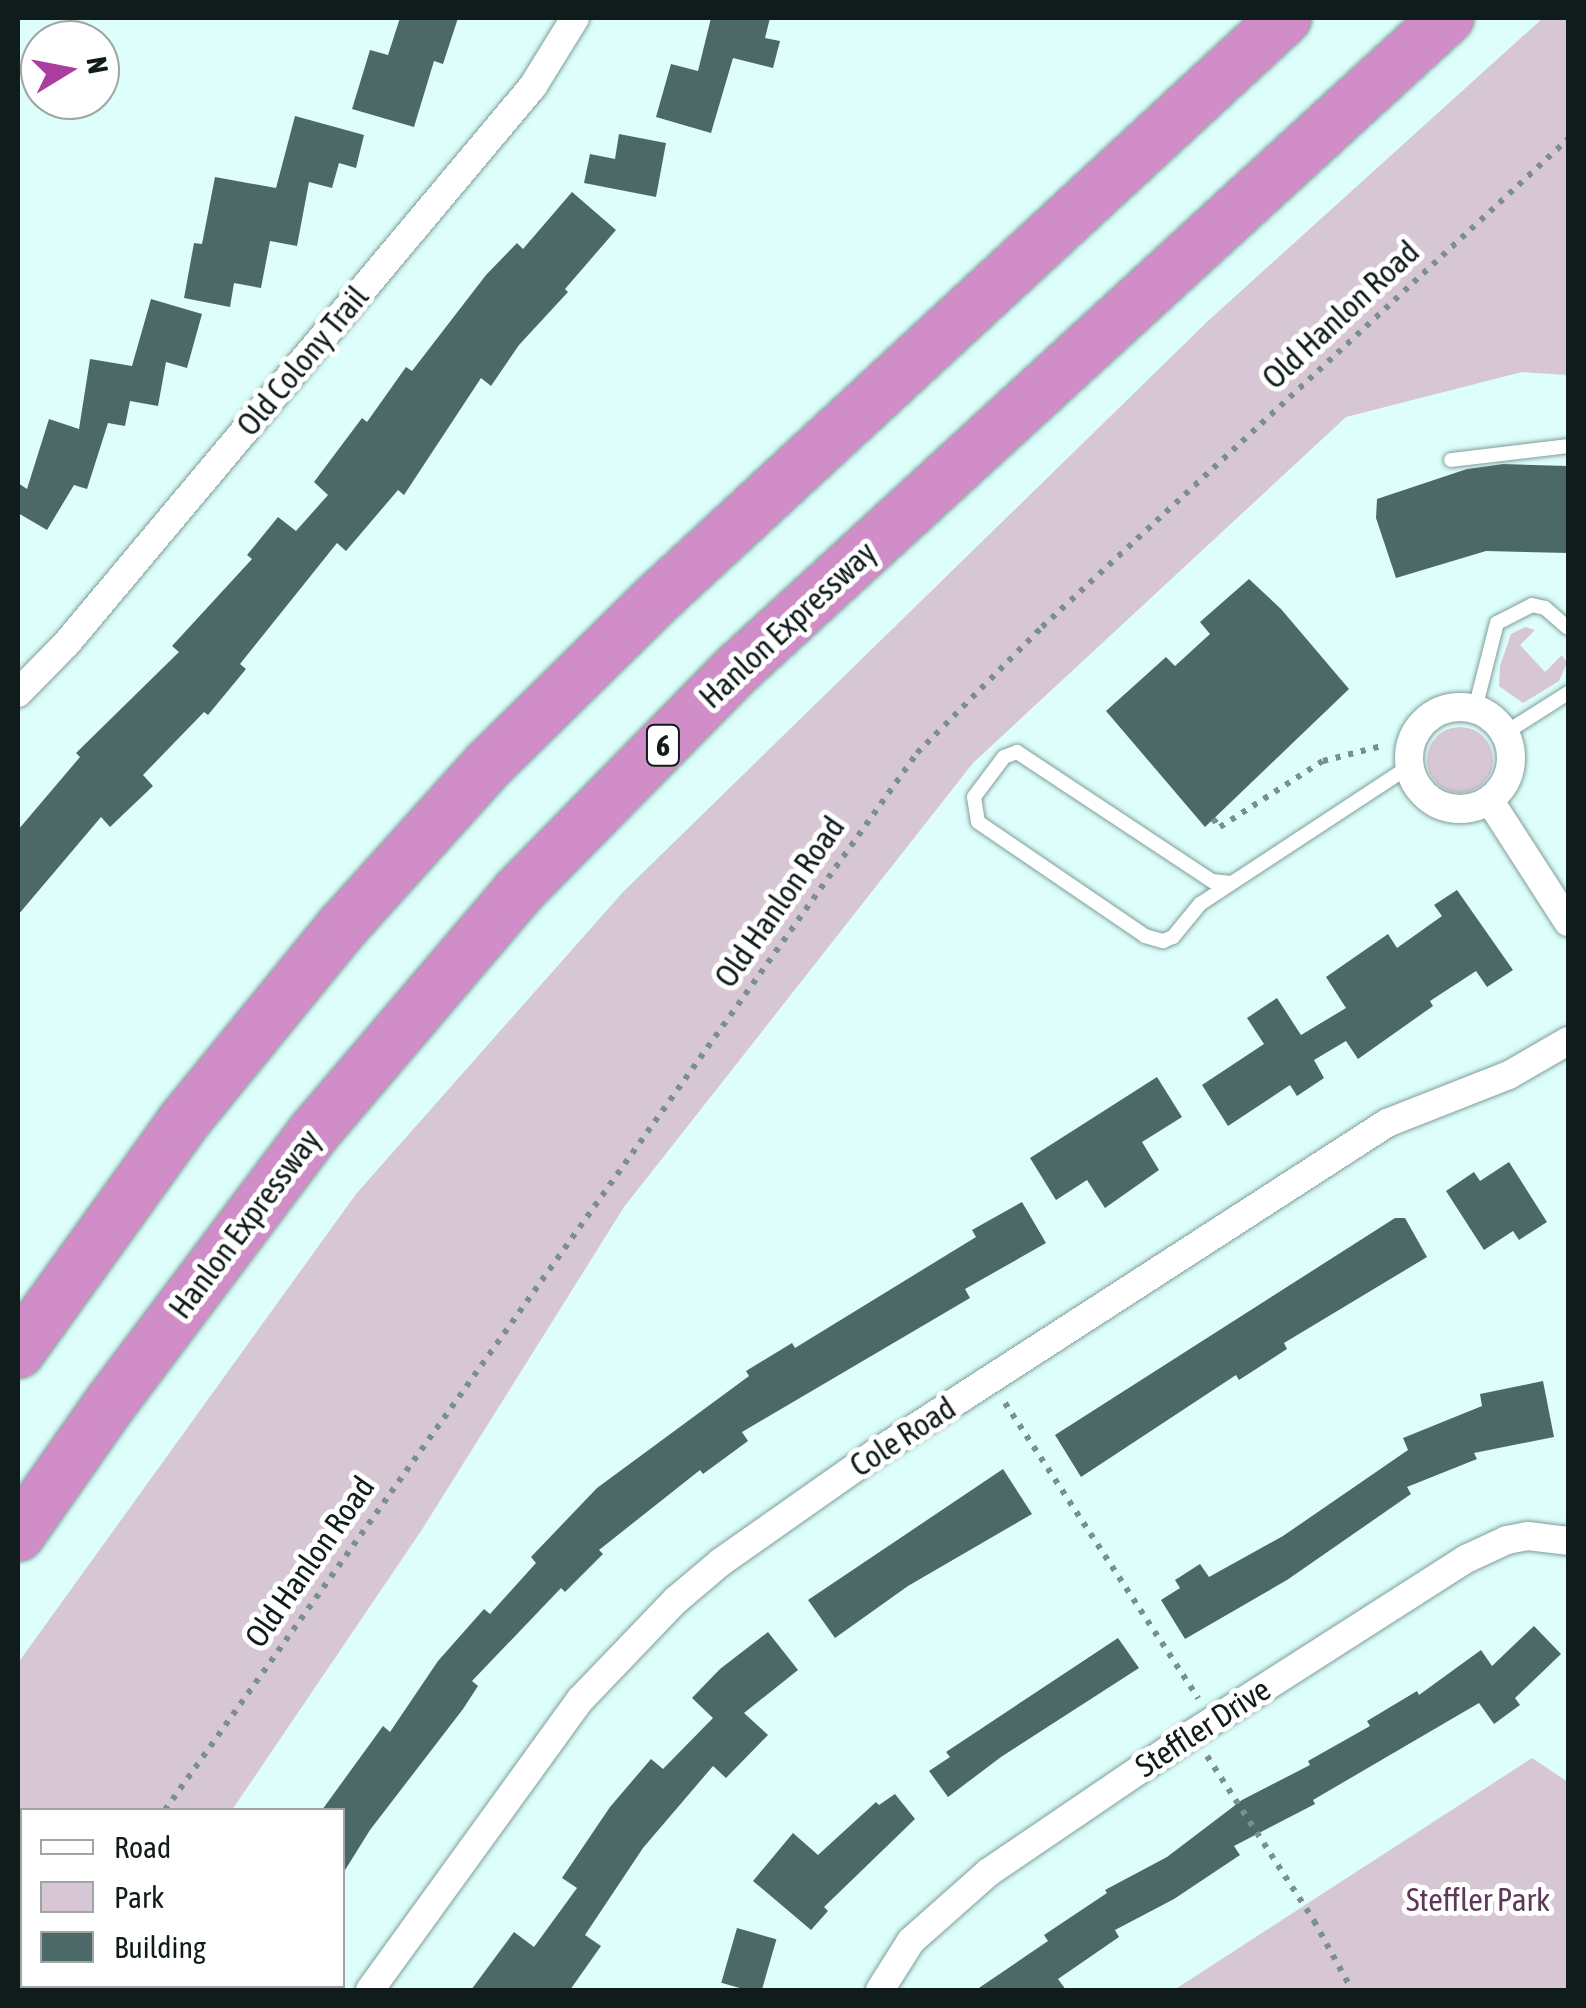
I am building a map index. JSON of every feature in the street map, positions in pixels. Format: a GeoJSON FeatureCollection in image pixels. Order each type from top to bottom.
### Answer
{"type":"FeatureCollection","features":[{"type":"Feature","properties":{"kind":"highway"},"geometry":{"type":"LineString","coordinates":[[18,1352],[183,1122],[343,926],[489,764],[686,572],[1286,18]]}},
{"type":"Feature","properties":{"kind":"highway","name":"Hanlon Expressway"},"geometry":{"type":"LineString","coordinates":[[18,1535],[112,1400],[314,1132],[518,892],[734,672],[1447,18]]}},
{"type":"Feature","properties":{"kind":"street","name":"Old Colony Trail"},"geometry":{"type":"LineString","coordinates":[[18,693],[80,628],[532,86],[575,18]]}},
{"type":"Feature","properties":{"kind":"street"},"geometry":{"type":"LineString","coordinates":[[1460,706],[1475,709],[1505,732],[1512,763],[1508,778],[1490,800],[1474,808],[1442,807],[1418,787],[1410,766],[1412,742],[1430,716],[1460,706]]}},
{"type":"Feature","properties":{"kind":"street"},"geometry":{"type":"LineString","coordinates":[[1490,800],[1568,922]]}},
{"type":"Feature","properties":{"kind":"street","name":"Cole Road"},"geometry":{"type":"LineString","coordinates":[[370,1990],[548,1740],[612,1664],[676,1600],[768,1526],[1387,1123],[1520,1070],[1568,1041]]}},
{"type":"Feature","properties":{"kind":"street","name":"Steffler Drive"},"geometry":{"type":"LineString","coordinates":[[880,1990],[911,1941],[988,1872],[1203,1727],[1466,1559],[1507,1540],[1528,1536],[1568,1541]]}},
{"type":"Feature","properties":{"kind":"lane"},"geometry":{"type":"LineString","coordinates":[[1451,460],[1568,446]]}},
{"type":"Feature","properties":{"kind":"lane"},"geometry":{"type":"LineString","coordinates":[[1475,709],[1497,624],[1532,606],[1545,608],[1568,628]]}},
{"type":"Feature","properties":{"kind":"lane"},"geometry":{"type":"LineString","coordinates":[[1505,732],[1568,693]]}},
{"type":"Feature","properties":{"kind":"lane"},"geometry":{"type":"LineString","coordinates":[[1231,883],[1212,881],[1017,752],[1004,757],[974,797],[978,822],[1154,940],[1173,937],[1200,904],[1410,766]]}},
{"type":"Feature","properties":{"kind":"path","name":"Old Hanlon Road"},"geometry":{"type":"LineString","coordinates":[[165,1808],[917,753],[1042,627],[1568,139]]}},
{"type":"Feature","properties":{"kind":"path"},"geometry":{"type":"LineString","coordinates":[[1214,819],[1220,827],[1324,762],[1382,746]]}},
{"type":"Feature","properties":{"kind":"path"},"geometry":{"type":"LineString","coordinates":[[990,1381],[1203,1727],[1352,1990]]}},
{"type":"Feature","properties":{"kind":"green space"},"geometry":{"type":"Polygon","coordinates":[[[1543,18],[1568,18],[1568,375],[1522,372],[1346,417],[973,763],[624,1207],[421,1531],[233,1808],[20,1808],[20,1988],[112,1988],[18,1990],[18,1663],[356,1194],[623,892],[1209,320],[1543,18]]]}},
{"type":"Feature","properties":{"kind":"green space"},"geometry":{"type":"Polygon","coordinates":[[[1525,627],[1535,630],[1520,645],[1545,672],[1562,655],[1567,663],[1559,681],[1523,703],[1499,686],[1500,666],[1511,634],[1525,627]]]}},
{"type":"Feature","properties":{"kind":"green space"},"geometry":{"type":"Polygon","coordinates":[[[1460,727],[1484,736],[1493,760],[1484,784],[1460,793],[1436,784],[1427,760],[1436,736],[1460,727]]]}},
{"type":"Feature","properties":{"kind":"green space","name":"Steffler Park"},"geometry":{"type":"Polygon","coordinates":[[[1532,1758],[1568,1782],[1568,1990],[1174,1990],[1532,1758]]]}},
{"type":"Feature","properties":{"kind":"building"},"geometry":{"type":"Polygon","coordinates":[[[400,18],[458,18],[443,64],[434,61],[414,127],[352,109],[370,50],[388,55],[400,18]]]}},
{"type":"Feature","properties":{"kind":"building"},"geometry":{"type":"Polygon","coordinates":[[[711,18],[770,18],[765,38],[780,41],[773,68],[733,58],[711,133],[656,117],[671,64],[698,71],[711,18]]]}},
{"type":"Feature","properties":{"kind":"building"},"geometry":{"type":"Polygon","coordinates":[[[295,116],[364,135],[356,168],[339,163],[332,188],[309,182],[297,246],[270,241],[261,288],[234,283],[230,307],[184,298],[194,243],[202,244],[215,177],[276,188],[295,116]]]}},
{"type":"Feature","properties":{"kind":"building"},"geometry":{"type":"Polygon","coordinates":[[[619,134],[666,143],[656,197],[584,183],[590,154],[615,159],[619,134]]]}},
{"type":"Feature","properties":{"kind":"building"},"geometry":{"type":"Polygon","coordinates":[[[572,192],[616,230],[565,289],[568,292],[519,345],[491,386],[481,378],[404,495],[398,490],[346,551],[337,543],[240,664],[246,669],[208,715],[204,712],[143,775],[153,786],[110,827],[101,817],[18,915],[18,830],[80,757],[76,753],[179,652],[172,646],[252,559],[247,555],[278,517],[296,531],[328,495],[314,482],[362,418],[367,422],[406,367],[412,371],[486,275],[517,243],[523,249],[572,192]]]}},
{"type":"Feature","properties":{"kind":"building"},"geometry":{"type":"Polygon","coordinates":[[[151,299],[202,314],[187,368],[166,362],[158,406],[130,401],[125,426],[108,423],[87,489],[74,485],[47,530],[18,513],[18,483],[27,489],[49,419],[79,429],[90,359],[132,366],[151,299]]]}},
{"type":"Feature","properties":{"kind":"building"},"geometry":{"type":"Polygon","coordinates":[[[1503,464],[1568,466],[1568,553],[1486,551],[1396,578],[1376,518],[1377,499],[1467,469],[1503,464]]]}},
{"type":"Feature","properties":{"kind":"building"},"geometry":{"type":"Polygon","coordinates":[[[1249,579],[1281,609],[1349,689],[1205,827],[1106,711],[1166,657],[1175,666],[1210,634],[1200,622],[1249,579]]]}},
{"type":"Feature","properties":{"kind":"building"},"geometry":{"type":"Polygon","coordinates":[[[1457,890],[1513,970],[1487,987],[1476,971],[1430,1001],[1433,1006],[1358,1059],[1346,1041],[1314,1060],[1324,1078],[1297,1096],[1290,1085],[1228,1126],[1202,1085],[1264,1044],[1247,1018],[1277,998],[1301,1035],[1346,1008],[1326,977],[1388,934],[1397,948],[1442,916],[1434,905],[1457,890]]]}},
{"type":"Feature","properties":{"kind":"building"},"geometry":{"type":"Polygon","coordinates":[[[1157,1077],[1182,1117],[1142,1142],[1159,1170],[1105,1208],[1087,1180],[1056,1200],[1030,1158],[1157,1077]]]}},
{"type":"Feature","properties":{"kind":"building"},"geometry":{"type":"Polygon","coordinates":[[[1509,1162],[1547,1222],[1519,1240],[1513,1231],[1484,1250],[1446,1191],[1474,1172],[1480,1181],[1509,1162]]]}},
{"type":"Feature","properties":{"kind":"building"},"geometry":{"type":"Polygon","coordinates":[[[1022,1202],[1046,1243],[965,1289],[970,1298],[742,1432],[748,1441],[703,1474],[700,1470],[599,1550],[603,1554],[565,1592],[561,1588],[472,1681],[478,1686],[463,1709],[370,1830],[345,1870],[345,1808],[323,1808],[383,1726],[390,1732],[438,1661],[484,1609],[490,1614],[536,1563],[531,1557],[597,1488],[749,1376],[746,1371],[792,1343],[795,1348],[976,1237],[972,1230],[1022,1202]]]}},
{"type":"Feature","properties":{"kind":"building"},"geometry":{"type":"Polygon","coordinates":[[[1395,1218],[1405,1218],[1427,1257],[1284,1343],[1287,1349],[1239,1380],[1236,1375],[1081,1477],[1055,1435],[1395,1218]]]}},
{"type":"Feature","properties":{"kind":"building"},"geometry":{"type":"Polygon","coordinates":[[[1543,1381],[1554,1437],[1474,1453],[1477,1459],[1407,1487],[1411,1494],[1287,1580],[1185,1639],[1161,1600],[1180,1588],[1175,1580],[1200,1564],[1209,1577],[1283,1536],[1408,1450],[1403,1438],[1482,1406],[1480,1394],[1543,1381]]]}},
{"type":"Feature","properties":{"kind":"building"},"geometry":{"type":"Polygon","coordinates":[[[1003,1469],[1032,1514],[908,1586],[835,1638],[808,1600],[1003,1469]]]}},
{"type":"Feature","properties":{"kind":"building"},"geometry":{"type":"Polygon","coordinates":[[[1534,1626],[1561,1654],[1515,1698],[1520,1705],[1494,1724],[1479,1703],[1313,1800],[1315,1804],[1234,1846],[1240,1855],[1174,1899],[1115,1930],[1119,1937],[1058,1979],[1066,1990],[976,1990],[1048,1941],[1044,1935],[1107,1893],[1105,1890],[1167,1857],[1242,1800],[1310,1765],[1308,1761],[1370,1726],[1367,1721],[1417,1691],[1419,1695],[1481,1650],[1492,1666],[1534,1626]]]}},
{"type":"Feature","properties":{"kind":"building"},"geometry":{"type":"Polygon","coordinates":[[[768,1632],[798,1670],[744,1713],[768,1735],[726,1778],[713,1766],[643,1848],[585,1935],[601,1946],[570,1990],[471,1990],[514,1932],[534,1947],[577,1888],[562,1878],[610,1807],[651,1759],[663,1769],[713,1718],[692,1698],[720,1669],[768,1632]]]}},
{"type":"Feature","properties":{"kind":"building"},"geometry":{"type":"Polygon","coordinates":[[[1118,1638],[1139,1668],[1001,1757],[948,1797],[929,1771],[950,1757],[946,1752],[1118,1638]]]}},
{"type":"Feature","properties":{"kind":"building"},"geometry":{"type":"Polygon","coordinates":[[[895,1794],[915,1819],[824,1907],[828,1911],[811,1930],[753,1881],[793,1833],[818,1855],[876,1802],[879,1805],[895,1794]]]}},
{"type":"Feature","properties":{"kind":"building"},"geometry":{"type":"Polygon","coordinates":[[[737,1928],[776,1939],[762,1990],[721,1983],[737,1928]]]}}]}
